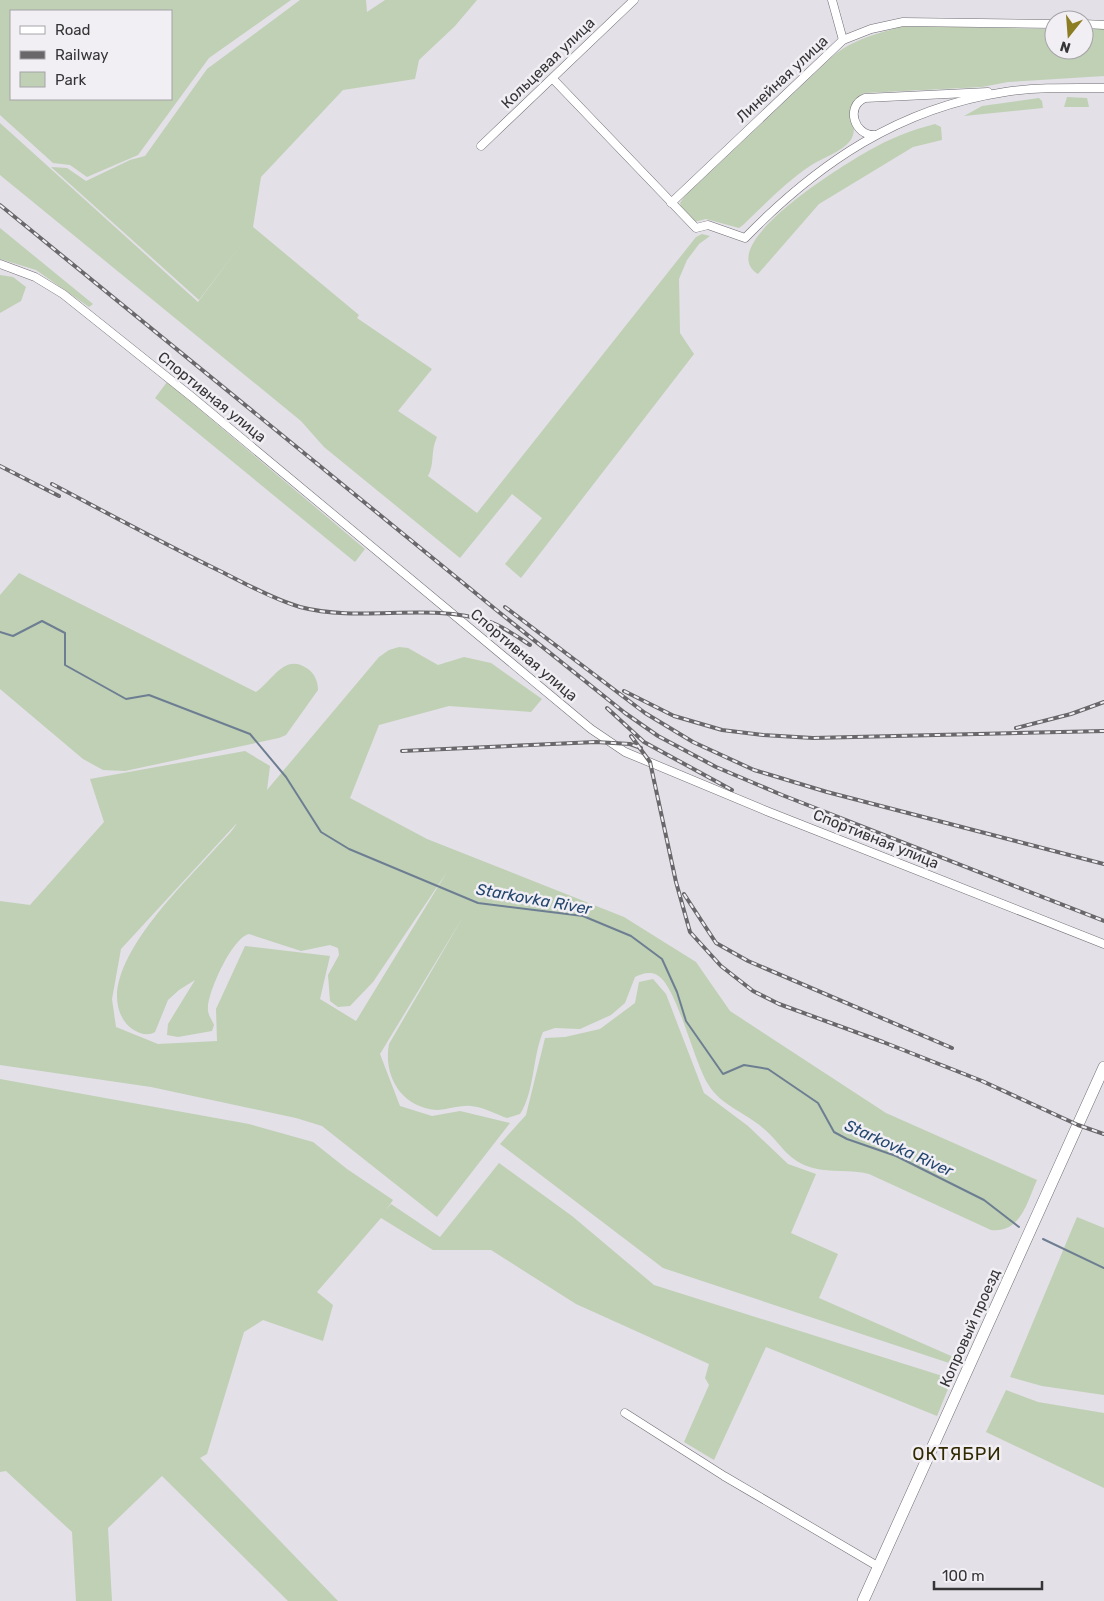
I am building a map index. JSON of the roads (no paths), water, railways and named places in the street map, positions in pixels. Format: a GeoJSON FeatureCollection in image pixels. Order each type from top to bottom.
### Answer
{"type":"FeatureCollection","features":[{"type":"Feature","properties":{"kind":"main road","name":"Копровый проезд"},"geometry":{"type":"LineString","coordinates":[[863,1601],[1104,1067]]}},
{"type":"Feature","properties":{"kind":"street","name":"Кольцевая улица"},"geometry":{"type":"LineString","coordinates":[[480,146],[553,79],[634,0]]}},
{"type":"Feature","properties":{"kind":"street"},"geometry":{"type":"LineString","coordinates":[[832,0],[843,40]]}},
{"type":"Feature","properties":{"kind":"street","name":"Линейная улица"},"geometry":{"type":"LineString","coordinates":[[671,203],[843,40],[871,29],[903,22],[1044,24]]}},
{"type":"Feature","properties":{"kind":"street"},"geometry":{"type":"LineString","coordinates":[[553,79],[696,228],[708,226],[745,238],[795,190],[819,170],[875,134],[904,121],[953,105],[1008,92]]}},
{"type":"Feature","properties":{"kind":"street"},"geometry":{"type":"LineString","coordinates":[[875,134],[864,133],[856,124],[854,111],[856,105],[865,98],[1104,88]]}},
{"type":"Feature","properties":{"kind":"street","name":"Спортивная улица"},"geometry":{"type":"LineString","coordinates":[[0,264],[35,276],[63,294],[192,397],[591,729],[624,752],[769,812],[1104,944]]}},
{"type":"Feature","properties":{"kind":"street"},"geometry":{"type":"LineString","coordinates":[[625,1413],[724,1476],[879,1567]]}},
{"type":"Feature","properties":{"kind":"waterway","name":"Starkovka River"},"geometry":{"type":"LineString","coordinates":[[0,632],[13,636],[42,621],[65,633],[65,665],[126,699],[149,695],[250,734],[286,777],[321,832],[349,849],[478,903],[583,916],[631,936],[662,959],[677,992],[686,1021],[723,1074],[744,1065],[768,1069],[818,1103],[834,1132],[847,1139],[896,1156],[984,1200],[1019,1227]]}},
{"type":"Feature","properties":{"kind":"waterway","name":"Starkovka River"},"geometry":{"type":"LineString","coordinates":[[1043,1239],[1104,1268]]}},
{"type":"Feature","properties":{"kind":"railway"},"geometry":{"type":"LineString","coordinates":[[0,205],[500,613],[625,713],[658,736],[716,767],[782,795],[1104,921]]}},
{"type":"Feature","properties":{"kind":"railway"},"geometry":{"type":"LineString","coordinates":[[0,466],[59,496]]}},
{"type":"Feature","properties":{"kind":"railway"},"geometry":{"type":"LineString","coordinates":[[52,484],[181,552],[261,592],[290,604],[323,611],[347,613],[418,612],[465,616],[487,621],[530,645]]}},
{"type":"Feature","properties":{"kind":"railway"},"geometry":{"type":"LineString","coordinates":[[505,607],[645,713],[693,742],[754,770],[827,792],[1104,864]]}},
{"type":"Feature","properties":{"kind":"railway"},"geometry":{"type":"LineString","coordinates":[[624,691],[674,716],[722,730],[763,735],[813,738],[1104,731]]}},
{"type":"Feature","properties":{"kind":"railway"},"geometry":{"type":"LineString","coordinates":[[1016,728],[1071,714],[1104,702]]}},
{"type":"Feature","properties":{"kind":"railway"},"geometry":{"type":"LineString","coordinates":[[607,708],[644,742],[732,790]]}},
{"type":"Feature","properties":{"kind":"railway"},"geometry":{"type":"LineString","coordinates":[[631,736],[650,762],[676,882],[690,932],[721,966],[753,991],[779,1004],[982,1081],[1078,1125],[1104,1134]]}},
{"type":"Feature","properties":{"kind":"railway"},"geometry":{"type":"LineString","coordinates":[[402,751],[596,742],[630,744],[641,748]]}},
{"type":"Feature","properties":{"kind":"railway"},"geometry":{"type":"LineString","coordinates":[[684,894],[716,943],[748,961],[952,1048]]}},
{"type":"Feature","properties":{"kind":"district","name":"ОКТЯБРИ"},"geometry":{"type":"Point","coordinates":[957,1454]}}]}
